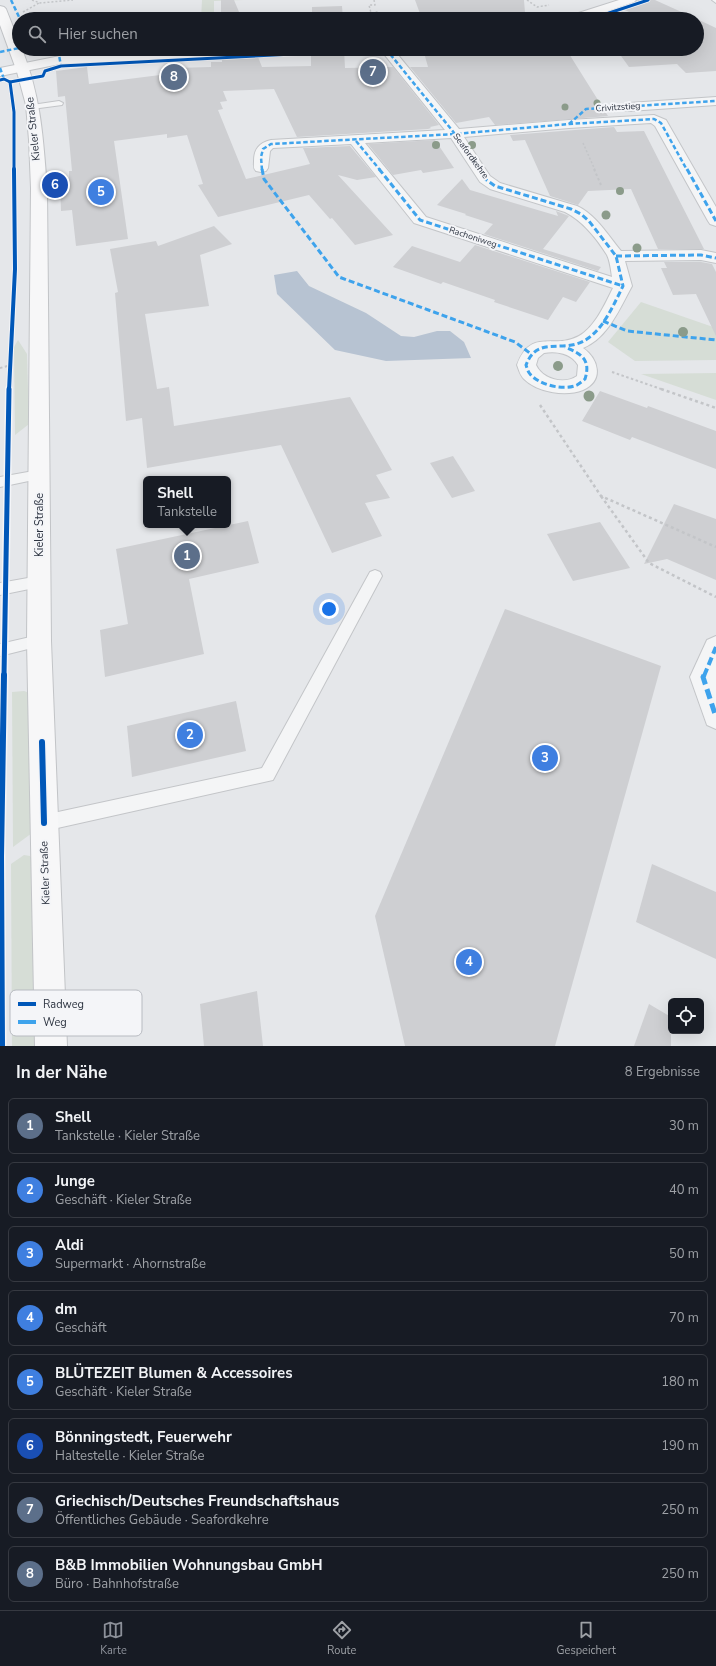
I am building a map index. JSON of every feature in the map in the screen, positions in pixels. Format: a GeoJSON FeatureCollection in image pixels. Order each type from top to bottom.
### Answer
{"type":"FeatureCollection","features":[{"type":"Feature","properties":{"kind":"main road"},"geometry":{"type":"LineString","coordinates":[[594,12],[630,0]]}},
{"type":"Feature","properties":{"kind":"main road","name":"Kieler Straße"},"geometry":{"type":"LineString","coordinates":[[0,9],[12,41]]}},
{"type":"Feature","properties":{"kind":"main road","name":"Kieler Straße"},"geometry":{"type":"LineString","coordinates":[[18,56],[30,94],[39,188],[39,641],[49,990]]}},
{"type":"Feature","properties":{"kind":"main road"},"geometry":{"type":"LineString","coordinates":[[0,72],[60,60],[151,56]]}},
{"type":"Feature","properties":{"kind":"main road","name":"Kieler Straße"},"geometry":{"type":"LineString","coordinates":[[51,1036],[51,1046]]}},
{"type":"Feature","properties":{"kind":"street","name":"Seafordkehre"},"geometry":{"type":"LineString","coordinates":[[392,56],[455,134],[486,179],[495,186],[571,209],[581,214],[616,256],[623,286]]}},
{"type":"Feature","properties":{"kind":"street","name":"Crivitzstieg"},"geometry":{"type":"LineString","coordinates":[[572,124],[586,110],[716,101]]}},
{"type":"Feature","properties":{"kind":"street"},"geometry":{"type":"LineString","coordinates":[[262,168],[262,150],[265,146],[271,144],[337,140],[356,141],[572,124],[661,119],[661,123],[716,221]]}},
{"type":"Feature","properties":{"kind":"street","name":"Rachoniweg"},"geometry":{"type":"LineString","coordinates":[[356,141],[420,220],[623,286]]}},
{"type":"Feature","properties":{"kind":"street"},"geometry":{"type":"LineString","coordinates":[[616,256],[700,254],[716,258]]}},
{"type":"Feature","properties":{"kind":"street"},"geometry":{"type":"LineString","coordinates":[[565,347],[586,360],[588,373],[580,383],[572,386],[552,386],[534,378],[526,366],[527,359],[531,354],[546,346],[565,347],[587,339],[603,321],[623,286]]}},
{"type":"Feature","properties":{"kind":"street"},"geometry":{"type":"LineString","coordinates":[[716,647],[703,677],[716,717]]}},
{"type":"Feature","properties":{"kind":"lane"},"geometry":{"type":"LineString","coordinates":[[32,107],[59,103]]}},
{"type":"Feature","properties":{"kind":"lane"},"geometry":{"type":"LineString","coordinates":[[0,482],[39,475]]}},
{"type":"Feature","properties":{"kind":"lane"},"geometry":{"type":"LineString","coordinates":[[44,823],[267,775],[375,576]]}},
{"type":"Feature","properties":{"kind":"lane"},"geometry":{"type":"LineString","coordinates":[[0,589],[39,582]]}},
{"type":"Feature","properties":{"kind":"lane"},"geometry":{"type":"LineString","coordinates":[[0,650],[39,641]]}},
{"type":"Feature","properties":{"kind":"path"},"geometry":{"type":"LineString","coordinates":[[32,0],[40,3]]}},
{"type":"Feature","properties":{"kind":"path"},"geometry":{"type":"LineString","coordinates":[[19,12],[24,12],[40,3],[73,0]]}},
{"type":"Feature","properties":{"kind":"path"},"geometry":{"type":"LineString","coordinates":[[371,12],[369,5],[375,5],[374,0]]}},
{"type":"Feature","properties":{"kind":"path"},"geometry":{"type":"LineString","coordinates":[[527,0],[537,7],[549,5]]}},
{"type":"Feature","properties":{"kind":"path"},"geometry":{"type":"LineString","coordinates":[[572,124],[601,185]]}},
{"type":"Feature","properties":{"kind":"path"},"geometry":{"type":"LineString","coordinates":[[0,368],[10,365]]}},
{"type":"Feature","properties":{"kind":"path"},"geometry":{"type":"LineString","coordinates":[[588,367],[607,370],[716,408]]}},
{"type":"Feature","properties":{"kind":"path"},"geometry":{"type":"LineString","coordinates":[[543,383],[534,396],[601,496],[649,563],[716,597]]}},
{"type":"Feature","properties":{"kind":"path"},"geometry":{"type":"LineString","coordinates":[[601,496],[716,547]]}},
{"type":"Feature","properties":{"kind":"shaded area"},"geometry":{"type":"Polygon","coordinates":[[[202,0],[244,0],[214,1],[214,12],[201,12],[202,0]]]}},
{"type":"Feature","properties":{"kind":"shaded area"},"geometry":{"type":"Polygon","coordinates":[[[641,302],[716,328],[716,360],[635,361],[608,342],[641,302]]]}},
{"type":"Feature","properties":{"kind":"shaded area"},"geometry":{"type":"Polygon","coordinates":[[[18,340],[27,354],[29,424],[15,435],[14,347],[18,340]]]}},
{"type":"Feature","properties":{"kind":"shaded area"},"geometry":{"type":"Polygon","coordinates":[[[716,373],[716,400],[641,374],[716,373]]]}},
{"type":"Feature","properties":{"kind":"shaded area"},"geometry":{"type":"Polygon","coordinates":[[[24,691],[30,693],[32,833],[13,847],[12,692],[24,691]]]}},
{"type":"Feature","properties":{"kind":"shaded area"},"geometry":{"type":"Polygon","coordinates":[[[24,855],[30,856],[34,862],[34,990],[12,990],[11,864],[24,855]]]}},
{"type":"Feature","properties":{"kind":"shaded area"},"geometry":{"type":"Polygon","coordinates":[[[12,1036],[34,1036],[34,1046],[12,1046],[12,1036]]]}},
{"type":"Feature","properties":{"kind":"water"},"geometry":{"type":"Polygon","coordinates":[[[297,271],[309,286],[366,313],[401,336],[414,337],[437,331],[450,331],[464,342],[471,358],[386,361],[335,350],[277,294],[274,275],[297,271]]]}},
{"type":"Feature","properties":{"kind":"building"},"geometry":{"type":"Polygon","coordinates":[[[221,0],[234,0],[239,12],[221,12],[221,0]]]}},
{"type":"Feature","properties":{"kind":"building"},"geometry":{"type":"Polygon","coordinates":[[[415,0],[524,0],[525,12],[419,12],[415,0]]]}},
{"type":"Feature","properties":{"kind":"building"},"geometry":{"type":"Polygon","coordinates":[[[638,0],[655,0],[682,12],[629,12],[621,8],[638,0]]]}},
{"type":"Feature","properties":{"kind":"building"},"geometry":{"type":"Polygon","coordinates":[[[342,6],[342,12],[312,12],[312,7],[342,6]]]}},
{"type":"Feature","properties":{"kind":"building"},"geometry":{"type":"Polygon","coordinates":[[[704,22],[716,28],[716,71],[686,73],[677,64],[629,67],[621,56],[704,56],[704,22]]]}},
{"type":"Feature","properties":{"kind":"building"},"geometry":{"type":"Polygon","coordinates":[[[311,56],[344,56],[345,68],[393,67],[439,125],[428,129],[297,137],[274,89],[223,91],[227,101],[220,102],[223,109],[218,110],[246,179],[310,164],[303,148],[350,146],[376,177],[357,180],[338,175],[393,235],[355,245],[332,218],[330,219],[309,195],[218,217],[198,185],[203,184],[187,135],[167,138],[167,134],[114,141],[128,239],[76,246],[72,210],[61,211],[60,182],[69,181],[69,171],[72,171],[65,96],[58,97],[56,71],[87,67],[89,84],[160,75],[160,73],[174,72],[175,68],[211,67],[211,62],[222,62],[222,58],[258,57],[262,67],[311,66],[311,56]]]}},
{"type":"Feature","properties":{"kind":"building"},"geometry":{"type":"Polygon","coordinates":[[[425,56],[570,56],[608,116],[495,125],[489,117],[456,123],[410,67],[428,67],[425,56]]]}},
{"type":"Feature","properties":{"kind":"building"},"geometry":{"type":"Polygon","coordinates":[[[614,127],[617,132],[644,131],[704,249],[658,249],[631,189],[588,191],[578,205],[550,196],[525,140],[513,141],[510,135],[614,127]]]}},
{"type":"Feature","properties":{"kind":"building"},"geometry":{"type":"Polygon","coordinates":[[[435,140],[454,168],[423,173],[421,170],[393,175],[368,144],[435,140]]]}},
{"type":"Feature","properties":{"kind":"building"},"geometry":{"type":"Polygon","coordinates":[[[462,179],[470,190],[558,216],[556,211],[569,216],[543,249],[601,267],[598,271],[484,234],[493,224],[437,205],[462,179]]]}},
{"type":"Feature","properties":{"kind":"building"},"geometry":{"type":"Polygon","coordinates":[[[214,226],[232,244],[200,255],[209,306],[145,314],[157,389],[169,387],[174,426],[350,397],[392,470],[376,475],[390,498],[365,503],[382,536],[332,553],[281,445],[147,468],[142,418],[126,421],[115,293],[118,292],[110,249],[156,241],[158,246],[214,226]]]}},
{"type":"Feature","properties":{"kind":"building"},"geometry":{"type":"Polygon","coordinates":[[[475,245],[590,282],[576,302],[563,297],[548,320],[494,302],[495,300],[443,282],[441,284],[393,267],[412,246],[460,262],[475,245]]]}},
{"type":"Feature","properties":{"kind":"building"},"geometry":{"type":"Polygon","coordinates":[[[664,262],[701,262],[712,264],[716,272],[716,336],[696,294],[673,295],[661,268],[667,268],[664,262]]]}},
{"type":"Feature","properties":{"kind":"building"},"geometry":{"type":"Polygon","coordinates":[[[600,391],[647,408],[648,406],[716,431],[716,469],[632,437],[630,440],[582,421],[600,391]]]}},
{"type":"Feature","properties":{"kind":"building"},"geometry":{"type":"Polygon","coordinates":[[[453,456],[475,491],[452,498],[430,463],[453,456]]]}},
{"type":"Feature","properties":{"kind":"building"},"geometry":{"type":"Polygon","coordinates":[[[674,504],[716,519],[716,580],[667,559],[644,564],[674,504]]]}},
{"type":"Feature","properties":{"kind":"building"},"geometry":{"type":"Polygon","coordinates":[[[248,521],[259,563],[189,579],[204,654],[105,677],[100,630],[128,624],[116,549],[215,528],[231,528],[231,525],[248,521]]]}},
{"type":"Feature","properties":{"kind":"building"},"geometry":{"type":"Polygon","coordinates":[[[600,522],[630,568],[573,581],[547,534],[600,522]]]}},
{"type":"Feature","properties":{"kind":"building"},"geometry":{"type":"Polygon","coordinates":[[[505,609],[661,666],[555,1046],[405,1046],[375,916],[505,609]]]}},
{"type":"Feature","properties":{"kind":"building"},"geometry":{"type":"Polygon","coordinates":[[[236,701],[246,751],[132,777],[127,726],[236,701]]]}},
{"type":"Feature","properties":{"kind":"building"},"geometry":{"type":"Polygon","coordinates":[[[652,864],[716,892],[716,959],[636,922],[652,864]]]}},
{"type":"Feature","properties":{"kind":"building"},"geometry":{"type":"Polygon","coordinates":[[[257,991],[263,1046],[204,1046],[200,1004],[257,991]]]}},
{"type":"Feature","properties":{"kind":"building"},"geometry":{"type":"Polygon","coordinates":[[[649,1004],[668,1015],[668,1034],[671,1034],[671,1046],[634,1046],[649,1004]]]}},
{"type":"Feature","properties":{"kind":"marked path"},"geometry":{"type":"LineString","coordinates":[[11,0],[17,12]]}},
{"type":"Feature","properties":{"kind":"marked path"},"geometry":{"type":"LineString","coordinates":[[0,52],[12,49]]}},
{"type":"Feature","properties":{"kind":"marked path"},"geometry":{"type":"LineString","coordinates":[[59,56],[61,66]]}},
{"type":"Feature","properties":{"kind":"marked path"},"geometry":{"type":"LineString","coordinates":[[392,56],[455,134],[485,179],[495,186],[571,209],[581,214],[589,221],[616,256],[623,286],[612,307],[597,329],[587,339],[565,347]]}},
{"type":"Feature","properties":{"kind":"marked path"},"geometry":{"type":"LineString","coordinates":[[0,68],[4,79]]}},
{"type":"Feature","properties":{"kind":"marked path"},"geometry":{"type":"LineString","coordinates":[[569,124],[586,109],[716,101]]}},
{"type":"Feature","properties":{"kind":"marked path"},"geometry":{"type":"LineString","coordinates":[[531,354],[515,342],[339,277],[264,179],[261,162],[262,152],[265,146],[271,144],[455,134],[569,124],[654,119],[661,123],[716,221]]}},
{"type":"Feature","properties":{"kind":"marked path"},"geometry":{"type":"LineString","coordinates":[[356,141],[420,220],[623,286]]}},
{"type":"Feature","properties":{"kind":"marked path"},"geometry":{"type":"LineString","coordinates":[[616,256],[701,255],[716,258]]}},
{"type":"Feature","properties":{"kind":"marked path"},"geometry":{"type":"LineString","coordinates":[[603,321],[627,331],[716,340]]}},
{"type":"Feature","properties":{"kind":"marked path"},"geometry":{"type":"LineString","coordinates":[[565,347],[577,353],[586,361],[588,369],[585,379],[577,385],[565,387],[539,381],[530,374],[526,365],[530,355],[534,351],[542,348],[565,347]]}},
{"type":"Feature","properties":{"kind":"marked path"},"geometry":{"type":"LineString","coordinates":[[716,647],[703,677],[716,717]]}},
{"type":"Feature","properties":{"kind":"cycle path"},"geometry":{"type":"LineString","coordinates":[[612,12],[648,0]]}},
{"type":"Feature","properties":{"kind":"cycle path"},"geometry":{"type":"LineString","coordinates":[[0,80],[4,79],[10,82],[43,76],[45,71],[61,66],[255,56]]}},
{"type":"Feature","properties":{"kind":"cycle path"},"geometry":{"type":"LineString","coordinates":[[2,1046],[1,857],[9,396],[15,269],[14,112],[10,82]]}},
{"type":"Feature","properties":{"kind":"cycle path"},"geometry":{"type":"LineString","coordinates":[[42,742],[44,823]]}},
{"type":"Feature","properties":{"kind":"place","name":"Griechisch/Deutsches Freundschaftshaus"},"geometry":{"type":"Point","coordinates":[373,72]}},
{"type":"Feature","properties":{"kind":"place","name":"B&B Immobilien Wohnungsbau GmbH"},"geometry":{"type":"Point","coordinates":[174,77]}},
{"type":"Feature","properties":{"kind":"place","name":"Bönningstedt, Feuerwehr"},"geometry":{"type":"Point","coordinates":[55,185]}},
{"type":"Feature","properties":{"kind":"place","name":"BLÜTEZEIT Blumen & Accessoires"},"geometry":{"type":"Point","coordinates":[101,192]}},
{"type":"Feature","properties":{"kind":"place","name":"Shell"},"geometry":{"type":"Point","coordinates":[187,556]}},
{"type":"Feature","properties":{"kind":"place","name":"Junge"},"geometry":{"type":"Point","coordinates":[190,735]}},
{"type":"Feature","properties":{"kind":"place","name":"Aldi"},"geometry":{"type":"Point","coordinates":[545,758]}},
{"type":"Feature","properties":{"kind":"place","name":"dm"},"geometry":{"type":"Point","coordinates":[469,962]}}]}
